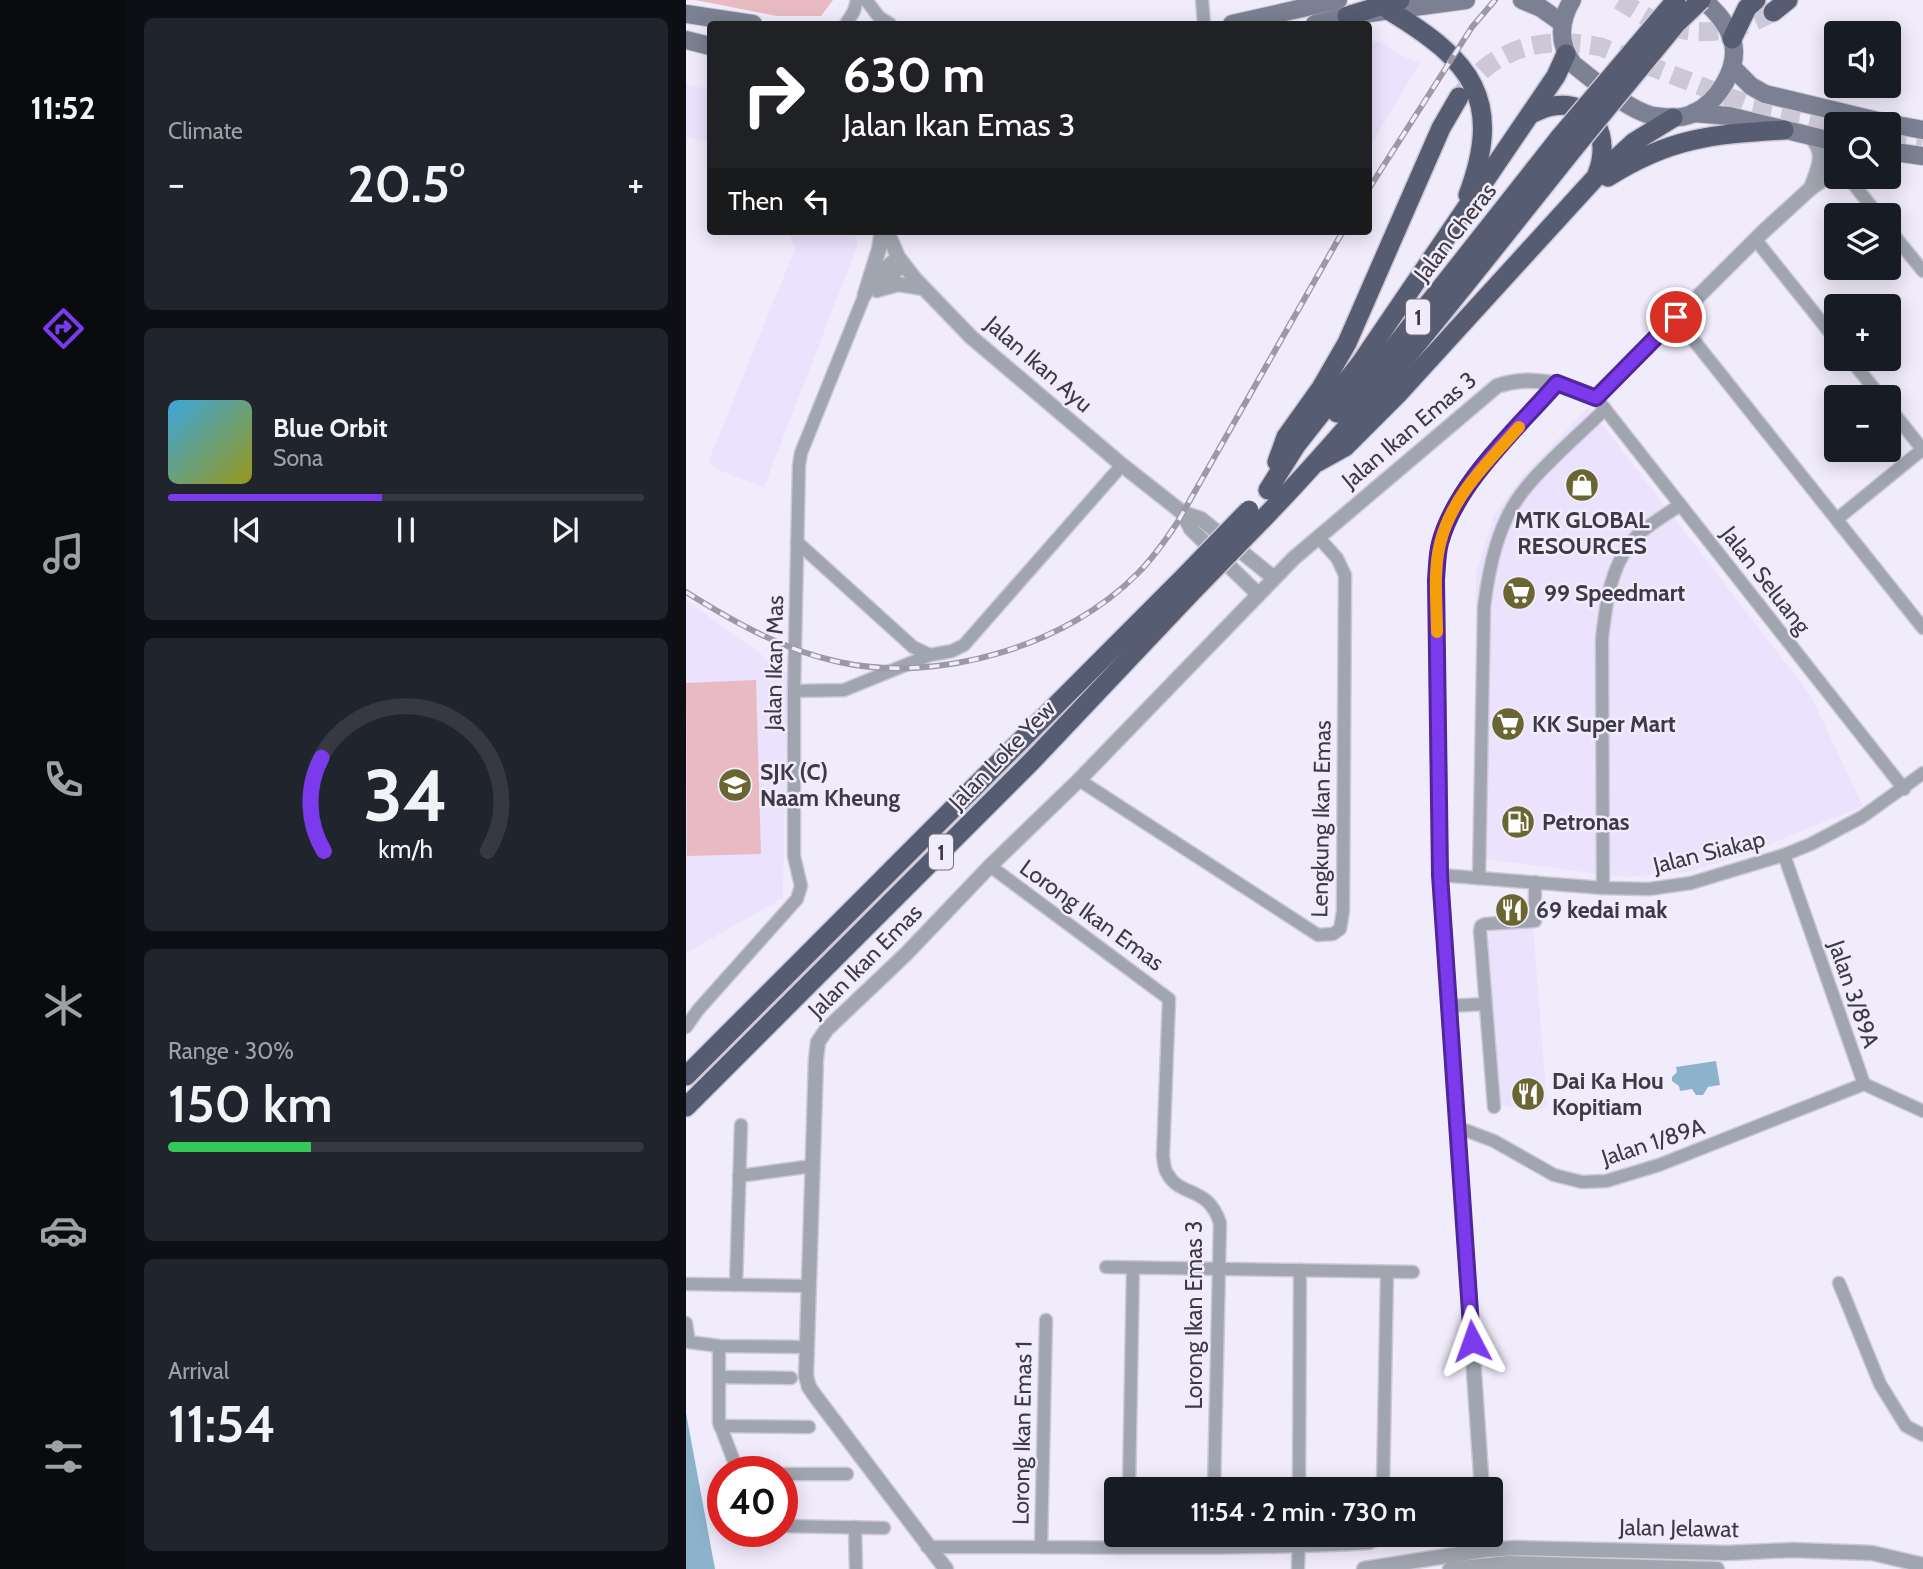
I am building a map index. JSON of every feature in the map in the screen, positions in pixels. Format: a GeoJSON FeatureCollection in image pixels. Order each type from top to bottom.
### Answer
{"type":"FeatureCollection","features":[{"type":"Feature","properties":{"kind":"highway","name":"Jalan Cheras"},"geometry":{"type":"LineString","coordinates":[[1318,462],[1408,357],[1676,0]]}},
{"type":"Feature","properties":{"kind":"highway","name":"Jalan Cheras"},"geometry":{"type":"LineString","coordinates":[[1268,490],[1384,360],[1567,142],[1632,75],[1676,24],[1702,0]]}},
{"type":"Feature","properties":{"kind":"highway"},"geometry":{"type":"LineString","coordinates":[[1732,39],[1747,8],[1756,0]]}},
{"type":"Feature","properties":{"kind":"highway"},"geometry":{"type":"LineString","coordinates":[[1343,8],[1395,5],[1463,67],[1476,90],[1481,104],[1482,121],[1478,164],[1457,222]]}},
{"type":"Feature","properties":{"kind":"highway"},"geometry":{"type":"LineString","coordinates":[[1268,490],[1297,444],[1360,364],[1531,114],[1556,76],[1566,54]]}},
{"type":"Feature","properties":{"kind":"highway"},"geometry":{"type":"LineString","coordinates":[[1268,490],[1286,437],[1321,388],[1347,343],[1441,128],[1459,97]]}},
{"type":"Feature","properties":{"kind":"highway"},"geometry":{"type":"LineString","coordinates":[[1531,114],[1550,106],[1559,106],[1576,109],[1592,118],[1602,134],[1603,144],[1601,163],[1595,177]]}},
{"type":"Feature","properties":{"kind":"highway"},"geometry":{"type":"LineString","coordinates":[[1318,462],[1345,447],[1396,395],[1595,177],[1634,142],[1673,118]]}},
{"type":"Feature","properties":{"kind":"highway"},"geometry":{"type":"LineString","coordinates":[[1577,196],[1627,165],[1677,142],[1722,134],[1798,134]]}},
{"type":"Feature","properties":{"kind":"highway","name":"Jalan Loke Yew"},"geometry":{"type":"LineString","coordinates":[[686,1076],[1185,587],[1255,515],[1318,462]]}},
{"type":"Feature","properties":{"kind":"highway","name":"Jalan Loke Yew"},"geometry":{"type":"LineString","coordinates":[[1255,515],[1268,490]]}},
{"type":"Feature","properties":{"kind":"highway","name":"Jalan Loke Yew"},"geometry":{"type":"LineString","coordinates":[[686,1107],[1032,761],[1185,587]]}},
{"type":"Feature","properties":{"kind":"main road"},"geometry":{"type":"LineString","coordinates":[[1395,5],[1466,0]]}},
{"type":"Feature","properties":{"kind":"main road"},"geometry":{"type":"LineString","coordinates":[[1522,0],[1541,8],[1562,23]]}},
{"type":"Feature","properties":{"kind":"main road"},"geometry":{"type":"LineString","coordinates":[[1572,0],[1562,23],[1561,33],[1566,54],[1584,73],[1638,110],[1653,116],[1673,118],[1693,114],[1729,116],[1824,139]]}},
{"type":"Feature","properties":{"kind":"main road"},"geometry":{"type":"LineString","coordinates":[[1693,114],[1707,105],[1717,93],[1732,67],[1732,39],[1723,21],[1702,0]]}},
{"type":"Feature","properties":{"kind":"main road"},"geometry":{"type":"LineString","coordinates":[[1250,21],[1343,8]]}},
{"type":"Feature","properties":{"kind":"main road"},"geometry":{"type":"LineString","coordinates":[[686,16],[728,21]]}},
{"type":"Feature","properties":{"kind":"main road"},"geometry":{"type":"LineString","coordinates":[[686,16],[707,27]]}},
{"type":"Feature","properties":{"kind":"main road"},"geometry":{"type":"LineString","coordinates":[[686,40],[707,45]]}},
{"type":"Feature","properties":{"kind":"main road"},"geometry":{"type":"LineString","coordinates":[[1732,67],[1757,90],[1800,103],[1923,130]]}},
{"type":"Feature","properties":{"kind":"main road"},"geometry":{"type":"LineString","coordinates":[[1798,134],[1793,124],[1793,116],[1800,103]]}},
{"type":"Feature","properties":{"kind":"main road"},"geometry":{"type":"LineString","coordinates":[[1901,153],[1923,156]]}},
{"type":"Feature","properties":{"kind":"street"},"geometry":{"type":"LineString","coordinates":[[848,21],[857,0]]}},
{"type":"Feature","properties":{"kind":"street"},"geometry":{"type":"LineString","coordinates":[[866,0],[885,21]]}},
{"type":"Feature","properties":{"kind":"street"},"geometry":{"type":"LineString","coordinates":[[1202,0],[1204,21]]}},
{"type":"Feature","properties":{"kind":"street"},"geometry":{"type":"LineString","coordinates":[[1798,134],[1820,150],[1821,158],[1811,188]]}},
{"type":"Feature","properties":{"kind":"street"},"geometry":{"type":"LineString","coordinates":[[1479,878],[1483,617],[1488,573],[1509,514],[1524,490],[1676,317],[1755,239],[1824,179]]}},
{"type":"Feature","properties":{"kind":"street"},"geometry":{"type":"LineString","coordinates":[[1857,189],[1869,203]]}},
{"type":"Feature","properties":{"kind":"street"},"geometry":{"type":"LineString","coordinates":[[883,235],[871,292],[898,284],[923,288]]}},
{"type":"Feature","properties":{"kind":"street","name":"Jalan Ikan Ayu"},"geometry":{"type":"LineString","coordinates":[[886,235],[901,260],[923,288],[971,337],[1122,465],[1183,513],[1202,519],[1274,578]]}},
{"type":"Feature","properties":{"kind":"street"},"geometry":{"type":"LineString","coordinates":[[1755,239],[1824,325]]}},
{"type":"Feature","properties":{"kind":"street"},"geometry":{"type":"LineString","coordinates":[[1901,244],[1923,271]]}},
{"type":"Feature","properties":{"kind":"street","name":"Jalan Ikan Mas"},"geometry":{"type":"LineString","coordinates":[[686,1027],[698,1010],[797,900],[800,886],[794,856],[794,691],[799,465],[801,453],[860,310],[882,270],[901,260]]}},
{"type":"Feature","properties":{"kind":"street"},"geometry":{"type":"LineString","coordinates":[[1676,317],[1923,628]]}},
{"type":"Feature","properties":{"kind":"street"},"geometry":{"type":"LineString","coordinates":[[1860,371],[1871,385]]}},
{"type":"Feature","properties":{"kind":"street","name":"Jalan Ikan Emas 3"},"geometry":{"type":"LineString","coordinates":[[1258,594],[1318,537],[1497,386],[1521,380],[1557,383],[1600,404]]}},
{"type":"Feature","properties":{"kind":"street"},"geometry":{"type":"LineString","coordinates":[[1481,1477],[1440,875],[1436,580],[1439,545],[1446,524],[1468,484],[1557,383]]}},
{"type":"Feature","properties":{"kind":"street","name":"Jalan Seluang"},"geometry":{"type":"LineString","coordinates":[[1600,404],[1904,789]]}},
{"type":"Feature","properties":{"kind":"street"},"geometry":{"type":"LineString","coordinates":[[1837,519],[1923,450],[1901,423]]}},
{"type":"Feature","properties":{"kind":"street"},"geometry":{"type":"LineString","coordinates":[[794,691],[844,690],[930,655],[952,651],[964,645],[1122,465]]}},
{"type":"Feature","properties":{"kind":"street"},"geometry":{"type":"LineString","coordinates":[[1603,888],[1602,639],[1606,605],[1612,580],[1627,548],[1639,534],[1680,505]]}},
{"type":"Feature","properties":{"kind":"street","name":"Jalan Ikan Ayu"},"geometry":{"type":"LineString","coordinates":[[1183,513],[1191,529],[1258,594]]}},
{"type":"Feature","properties":{"kind":"street","name":"Lengkung Ikan Emas"},"geometry":{"type":"LineString","coordinates":[[1079,780],[1318,935],[1333,934],[1340,929],[1343,911],[1345,575],[1337,558],[1318,537]]}},
{"type":"Feature","properties":{"kind":"street"},"geometry":{"type":"LineString","coordinates":[[797,541],[913,647],[930,655]]}},
{"type":"Feature","properties":{"kind":"street"},"geometry":{"type":"LineString","coordinates":[[1254,561],[1269,564],[1294,558]]}},
{"type":"Feature","properties":{"kind":"street"},"geometry":{"type":"LineString","coordinates":[[1231,621],[1239,601],[1241,575]]}},
{"type":"Feature","properties":{"kind":"street","name":"Jalan Ikan Emas"},"geometry":{"type":"LineString","coordinates":[[946,1569],[809,1387],[806,1376],[811,1167],[818,1042],[827,1029],[906,954],[990,866],[1079,780],[1258,594]]}},
{"type":"Feature","properties":{"kind":"street","name":"Jalan Siakap"},"geometry":{"type":"LineString","coordinates":[[1440,875],[1603,888],[1649,889],[1692,883],[1784,855],[1855,820],[1904,789],[1923,773]]}},
{"type":"Feature","properties":{"kind":"street","name":"Jalan 3/89A"},"geometry":{"type":"LineString","coordinates":[[1784,855],[1864,1084],[1923,1111]]}},
{"type":"Feature","properties":{"kind":"street","name":"Lorong Ikan Emas"},"geometry":{"type":"LineString","coordinates":[[990,866],[1170,999]]}},
{"type":"Feature","properties":{"kind":"street"},"geometry":{"type":"LineString","coordinates":[[1494,1107],[1479,931],[1481,926],[1535,921],[1535,882]]}},
{"type":"Feature","properties":{"kind":"street","name":"Lorong Ikan Emas 3"},"geometry":{"type":"LineString","coordinates":[[1170,999],[1163,1156],[1166,1172],[1175,1183],[1206,1199],[1215,1208],[1220,1223],[1214,1477]]}},
{"type":"Feature","properties":{"kind":"street"},"geometry":{"type":"LineString","coordinates":[[1448,1006],[1485,1004]]}},
{"type":"Feature","properties":{"kind":"street","name":"Jalan 1/89A"},"geometry":{"type":"LineString","coordinates":[[1457,1127],[1494,1140],[1554,1175],[1582,1182],[1606,1181],[1659,1166],[1864,1084]]}},
{"type":"Feature","properties":{"kind":"street"},"geometry":{"type":"LineString","coordinates":[[736,1285],[741,1125]]}},
{"type":"Feature","properties":{"kind":"street"},"geometry":{"type":"LineString","coordinates":[[739,1176],[811,1167]]}},
{"type":"Feature","properties":{"kind":"street"},"geometry":{"type":"LineString","coordinates":[[1105,1267],[1413,1272]]}},
{"type":"Feature","properties":{"kind":"street"},"geometry":{"type":"LineString","coordinates":[[1129,1477],[1133,1268]]}},
{"type":"Feature","properties":{"kind":"street"},"geometry":{"type":"LineString","coordinates":[[1299,1477],[1300,1270]]}},
{"type":"Feature","properties":{"kind":"street"},"geometry":{"type":"LineString","coordinates":[[1383,1477],[1387,1272]]}},
{"type":"Feature","properties":{"kind":"street"},"geometry":{"type":"LineString","coordinates":[[1839,1283],[1880,1384],[1906,1426],[1923,1435]]}},
{"type":"Feature","properties":{"kind":"street"},"geometry":{"type":"LineString","coordinates":[[686,1284],[807,1286]]}},
{"type":"Feature","properties":{"kind":"street","name":"Lorong Ikan Emas 1"},"geometry":{"type":"LineString","coordinates":[[1041,1547],[1046,1320]]}},
{"type":"Feature","properties":{"kind":"street"},"geometry":{"type":"LineString","coordinates":[[686,1323],[689,1342],[719,1346],[806,1348]]}},
{"type":"Feature","properties":{"kind":"street"},"geometry":{"type":"LineString","coordinates":[[719,1346],[720,1426],[732,1456]]}},
{"type":"Feature","properties":{"kind":"street"},"geometry":{"type":"LineString","coordinates":[[719,1377],[791,1378]]}},
{"type":"Feature","properties":{"kind":"street"},"geometry":{"type":"LineString","coordinates":[[720,1426],[809,1427]]}},
{"type":"Feature","properties":{"kind":"street"},"geometry":{"type":"LineString","coordinates":[[798,1474],[847,1474]]}},
{"type":"Feature","properties":{"kind":"street"},"geometry":{"type":"LineString","coordinates":[[798,1526],[884,1528]]}},
{"type":"Feature","properties":{"kind":"street"},"geometry":{"type":"LineString","coordinates":[[855,1527],[856,1569]]}},
{"type":"Feature","properties":{"kind":"street"},"geometry":{"type":"LineString","coordinates":[[927,1547],[1041,1547],[1104,1543]]}},
{"type":"Feature","properties":{"kind":"street"},"geometry":{"type":"LineString","coordinates":[[1192,1547],[1234,1547]]}},
{"type":"Feature","properties":{"kind":"street"},"geometry":{"type":"LineString","coordinates":[[1298,1569],[1299,1547]]}},
{"type":"Feature","properties":{"kind":"street","name":"Jalan Jelawat"},"geometry":{"type":"LineString","coordinates":[[1485,1550],[1516,1548],[1727,1553],[1792,1550],[1872,1553],[1923,1566]]}},
{"type":"Feature","properties":{"kind":"street"},"geometry":{"type":"LineString","coordinates":[[1364,1569],[1485,1550]]}},
{"type":"Feature","properties":{"kind":"street"},"geometry":{"type":"LineString","coordinates":[[1450,1569],[1485,1550]]}},
{"type":"Feature","properties":{"kind":"street","name":"Jalan Jelawat"},"geometry":{"type":"LineString","coordinates":[[1485,1550],[1717,1569]]}},
{"type":"Feature","properties":{"kind":"street"},"geometry":{"type":"LineString","coordinates":[[1872,1553],[1894,1569]]}},
{"type":"Feature","properties":{"kind":"street"},"geometry":{"type":"LineString","coordinates":[[1914,1569],[1923,1566]]}},
{"type":"Feature","properties":{"kind":"shaded area"},"geometry":{"type":"Polygon","coordinates":[[[695,0],[833,0],[821,16],[777,16],[695,0]]]}},
{"type":"Feature","properties":{"kind":"shaded area"},"geometry":{"type":"Polygon","coordinates":[[[1372,41],[1420,63],[1372,143],[1372,41]]]}},
{"type":"Feature","properties":{"kind":"shaded area"},"geometry":{"type":"Polygon","coordinates":[[[686,84],[707,89],[707,142],[686,137],[686,84]]]}},
{"type":"Feature","properties":{"kind":"shaded area"},"geometry":{"type":"Polygon","coordinates":[[[790,235],[855,235],[858,244],[764,487],[718,470],[708,462],[795,249],[790,235]]]}},
{"type":"Feature","properties":{"kind":"shaded area"},"geometry":{"type":"Polygon","coordinates":[[[1589,407],[1811,696],[1863,806],[1746,854],[1687,872],[1624,877],[1475,858],[1476,573],[1495,513],[1522,477],[1589,407]]]}},
{"type":"Feature","properties":{"kind":"shaded area","name":"SJK (C) Naam Kheung"},"geometry":{"type":"Polygon","coordinates":[[[686,600],[787,673],[783,898],[686,953],[686,600]]]}},
{"type":"Feature","properties":{"kind":"shaded area"},"geometry":{"type":"Polygon","coordinates":[[[756,680],[761,854],[687,856],[686,683],[756,680]]]}},
{"type":"Feature","properties":{"kind":"shaded area"},"geometry":{"type":"Polygon","coordinates":[[[1533,925],[1547,1104],[1540,1111],[1496,1105],[1484,930],[1533,925]]]}},
{"type":"Feature","properties":{"kind":"water"},"geometry":{"type":"Polygon","coordinates":[[[1716,1061],[1720,1085],[1708,1087],[1703,1095],[1696,1095],[1692,1089],[1680,1091],[1679,1086],[1672,1081],[1677,1072],[1676,1067],[1716,1061]]]}},
{"type":"Feature","properties":{"kind":"water"},"geometry":{"type":"Polygon","coordinates":[[[686,1413],[707,1526],[707,1547],[711,1547],[715,1569],[686,1569],[686,1413]]]}},
{"type":"Feature","properties":{"kind":"tunnel"},"geometry":{"type":"LineString","coordinates":[[1619,0],[1661,24],[1681,30],[1709,32],[1735,28],[1773,12]]}},
{"type":"Feature","properties":{"kind":"tunnel"},"geometry":{"type":"LineString","coordinates":[[1462,93],[1485,68],[1515,51],[1543,44],[1586,44],[1601,47],[1744,103],[1824,120]]}},
{"type":"Feature","properties":{"kind":"tunnel"},"geometry":{"type":"LineString","coordinates":[[1901,136],[1923,139]]}},
{"type":"Feature","properties":{"kind":"railway"},"geometry":{"type":"LineString","coordinates":[[1372,184],[1472,27],[1495,0]]}},
{"type":"Feature","properties":{"kind":"railway"},"geometry":{"type":"LineString","coordinates":[[686,592],[741,624],[798,650],[839,662],[877,667],[918,668],[958,663],[999,653],[1038,639],[1075,621],[1109,599],[1138,573],[1177,523],[1341,235]]}},
{"type":"Feature","properties":{"kind":"slow traffic"},"geometry":{"type":"LineString","coordinates":[[1437,632],[1436,580],[1439,545],[1446,524],[1468,484],[1519,427]]}},
{"type":"Feature","properties":{"kind":"place","name":"MTK GLOBAL RESOURCES"},"geometry":{"type":"Point","coordinates":[1582,485]}},
{"type":"Feature","properties":{"kind":"place","name":"99 Speedmart"},"geometry":{"type":"Point","coordinates":[1519,593]}},
{"type":"Feature","properties":{"kind":"place","name":"KK Super Mart"},"geometry":{"type":"Point","coordinates":[1508,724]}},
{"type":"Feature","properties":{"kind":"place","name":"SJK (C) Naam Kheung"},"geometry":{"type":"Point","coordinates":[735,785]}},
{"type":"Feature","properties":{"kind":"place","name":"Petronas"},"geometry":{"type":"Point","coordinates":[1518,822]}},
{"type":"Feature","properties":{"kind":"place","name":"69 kedai mak"},"geometry":{"type":"Point","coordinates":[1512,910]}},
{"type":"Feature","properties":{"kind":"place","name":"Dai Ka Hou Kopitiam"},"geometry":{"type":"Point","coordinates":[1528,1094]}},
{"type":"Feature","properties":{"kind":"route"},"geometry":{"type":"LineString","coordinates":[[1472,1341],[1440,875],[1436,580],[1439,545],[1446,524],[1468,484],[1557,383],[1596,398],[1676,317]]}}]}
